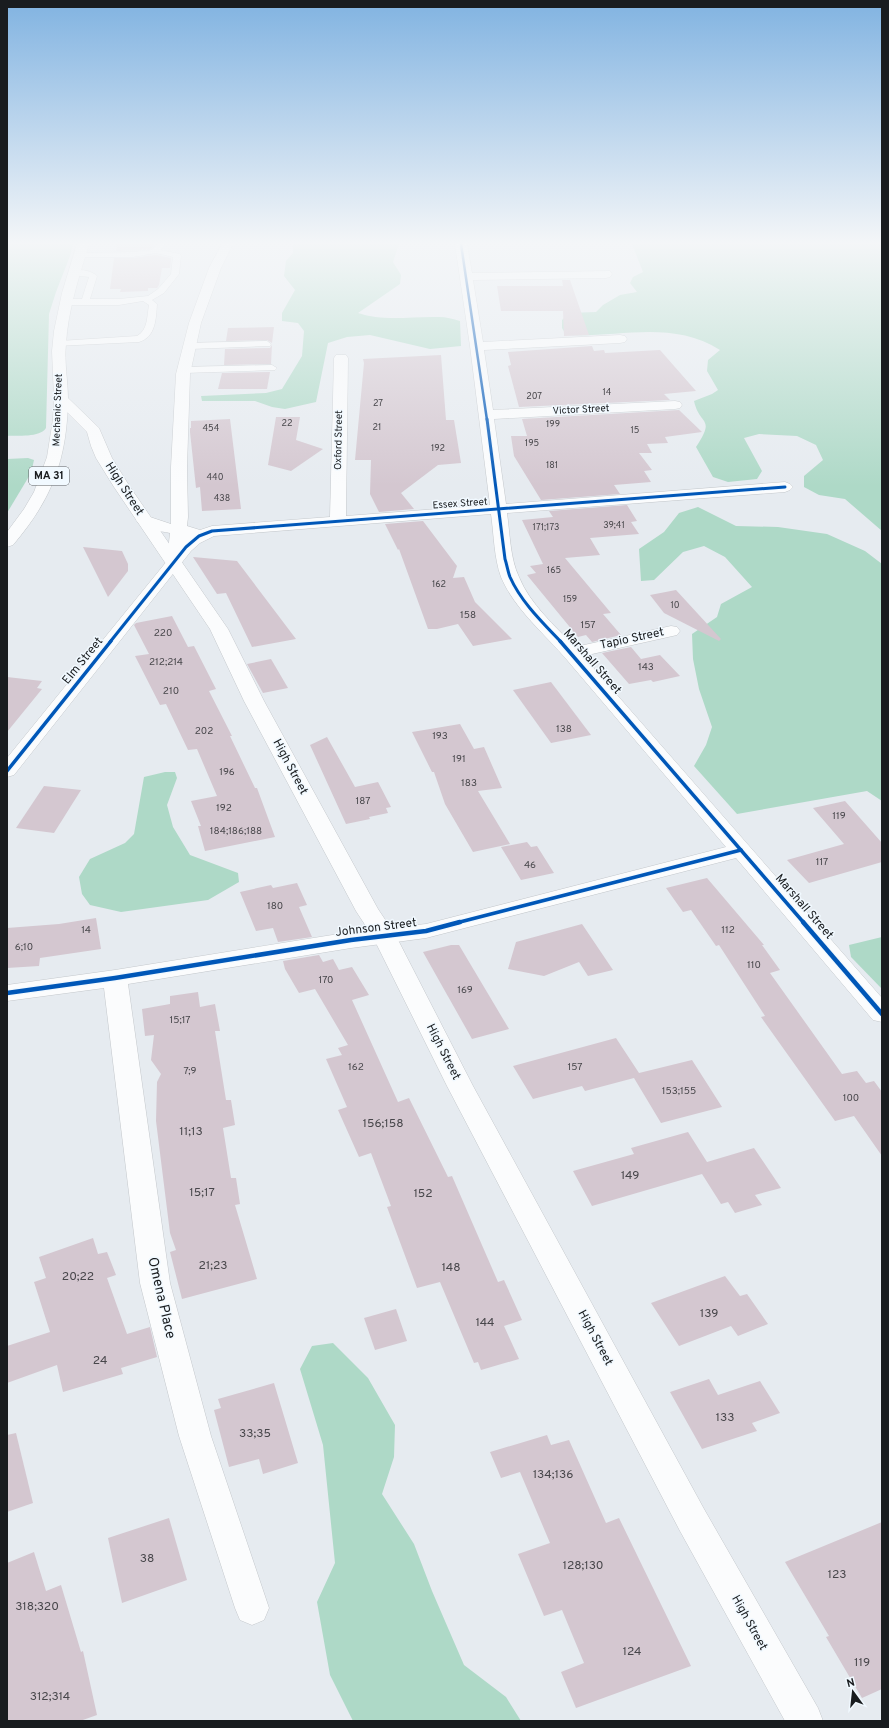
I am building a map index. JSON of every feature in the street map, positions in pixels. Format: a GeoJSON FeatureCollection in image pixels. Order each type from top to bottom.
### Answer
{"type":"FeatureCollection","features":[{"type":"Feature","properties":{"kind":"street","name":"Mechanic Street"},"geometry":{"type":"LineString","coordinates":[[7,542],[29,514],[51,473],[58,442],[61,399],[59,344],[61,325]]}},
{"type":"Feature","properties":{"kind":"street"},"geometry":{"type":"LineString","coordinates":[[174,563],[180,517],[179,467],[181,397],[184,370],[195,325]]}},
{"type":"Feature","properties":{"kind":"street","name":"Marshall Street"},"geometry":{"type":"LineString","coordinates":[[474,325],[478,346],[497,509],[505,559],[510,577],[519,593],[539,619],[571,653],[882,1014]]}},
{"type":"Feature","properties":{"kind":"street"},"geometry":{"type":"LineString","coordinates":[[478,346],[620,339]]}},
{"type":"Feature","properties":{"kind":"street","name":"Oxford Street"},"geometry":{"type":"LineString","coordinates":[[338,522],[341,358]]}},
{"type":"Feature","properties":{"kind":"street","name":"High Street"},"geometry":{"type":"LineString","coordinates":[[61,399],[94,431],[98,446],[104,458],[144,520],[199,597],[219,629],[254,701],[367,911],[384,936],[460,1086],[692,1520],[805,1721]]}},
{"type":"Feature","properties":{"kind":"street","name":"Victor Street"},"geometry":{"type":"LineString","coordinates":[[486,415],[675,405]]}},
{"type":"Feature","properties":{"kind":"street","name":"Essex Street"},"geometry":{"type":"LineString","coordinates":[[174,563],[187,544],[198,536],[212,531],[785,487]]}},
{"type":"Feature","properties":{"kind":"street"},"geometry":{"type":"LineString","coordinates":[[144,520],[162,527],[178,530],[200,532],[212,531]]}},
{"type":"Feature","properties":{"kind":"street","name":"Elm Street"},"geometry":{"type":"LineString","coordinates":[[7,771],[174,563]]}},
{"type":"Feature","properties":{"kind":"street","name":"Tapio Street"},"geometry":{"type":"LineString","coordinates":[[571,653],[671,631]]}},
{"type":"Feature","properties":{"kind":"street","name":"Johnson Street"},"geometry":{"type":"LineString","coordinates":[[7,993],[115,978],[351,940],[426,931],[741,850]]}},
{"type":"Feature","properties":{"kind":"street","name":"Omena Place"},"geometry":{"type":"LineString","coordinates":[[115,978],[155,1283],[195,1436],[252,1608]]}},
{"type":"Feature","properties":{"kind":"lane"},"geometry":{"type":"LineString","coordinates":[[59,344],[139,339],[146,336],[150,325]]}},
{"type":"Feature","properties":{"kind":"lane"},"geometry":{"type":"LineString","coordinates":[[190,346],[267,344]]}},
{"type":"Feature","properties":{"kind":"lane"},"geometry":{"type":"LineString","coordinates":[[184,370],[272,368]]}},
{"type":"Feature","properties":{"kind":"green space"},"geometry":{"type":"Polygon","coordinates":[[[7,325],[49,325],[46,428],[34,435],[7,436],[7,325]]]}},
{"type":"Feature","properties":{"kind":"green space"},"geometry":{"type":"Polygon","coordinates":[[[299,325],[460,325],[461,346],[430,349],[370,335],[347,337],[328,343],[316,402],[285,409],[272,407],[255,401],[202,401],[201,396],[266,393],[282,389],[302,356],[304,331],[299,325]]]}},
{"type":"Feature","properties":{"kind":"green space"},"geometry":{"type":"Polygon","coordinates":[[[562,325],[882,325],[882,531],[845,499],[819,495],[804,487],[804,476],[823,460],[816,445],[797,436],[759,434],[744,438],[762,471],[757,479],[728,482],[713,477],[696,447],[706,426],[694,401],[718,390],[707,371],[708,360],[720,350],[701,341],[683,335],[664,332],[566,335],[562,328],[562,325]]]}},
{"type":"Feature","properties":{"kind":"green space"},"geometry":{"type":"Polygon","coordinates":[[[28,458],[34,460],[31,473],[7,513],[7,459],[28,458]]]}},
{"type":"Feature","properties":{"kind":"green space"},"geometry":{"type":"Polygon","coordinates":[[[698,507],[736,526],[778,527],[827,534],[865,551],[882,564],[882,801],[867,791],[737,814],[694,766],[706,745],[712,727],[699,689],[693,659],[692,634],[717,617],[721,604],[752,587],[725,557],[704,546],[683,552],[654,580],[641,581],[639,549],[664,532],[679,513],[698,507]]]}},
{"type":"Feature","properties":{"kind":"green space"},"geometry":{"type":"Polygon","coordinates":[[[165,772],[175,772],[177,778],[167,805],[173,827],[190,855],[238,873],[239,882],[208,900],[121,912],[90,905],[82,894],[79,877],[90,859],[125,843],[134,834],[144,777],[165,772]]]}},
{"type":"Feature","properties":{"kind":"green space"},"geometry":{"type":"Polygon","coordinates":[[[882,937],[882,989],[851,957],[849,945],[882,937]]]}},
{"type":"Feature","properties":{"kind":"green space"},"geometry":{"type":"Polygon","coordinates":[[[333,1343],[368,1378],[395,1425],[394,1457],[382,1494],[414,1544],[432,1591],[464,1665],[506,1697],[521,1721],[353,1721],[330,1675],[317,1602],[335,1563],[323,1445],[300,1369],[312,1346],[333,1343]]]}},
{"type":"Feature","properties":{"kind":"building"},"geometry":{"type":"Polygon","coordinates":[[[564,325],[585,325],[589,335],[564,336],[564,325]]]}},
{"type":"Feature","properties":{"kind":"building"},"geometry":{"type":"Polygon","coordinates":[[[274,327],[272,343],[267,340],[226,341],[228,328],[274,327]]]}},
{"type":"Feature","properties":{"kind":"building"},"geometry":{"type":"Polygon","coordinates":[[[272,345],[271,364],[224,365],[225,349],[270,348],[272,345]]]}},
{"type":"Feature","properties":{"kind":"building"},"geometry":{"type":"Polygon","coordinates":[[[592,346],[594,351],[604,350],[605,353],[660,350],[696,391],[664,394],[670,400],[519,407],[508,366],[511,365],[508,352],[592,346]]]}},
{"type":"Feature","properties":{"kind":"building"},"geometry":{"type":"Polygon","coordinates":[[[441,355],[446,420],[454,420],[461,463],[438,465],[401,493],[414,509],[379,512],[370,494],[371,460],[355,460],[364,363],[363,359],[441,355]]]}},
{"type":"Feature","properties":{"kind":"building"},"geometry":{"type":"Polygon","coordinates":[[[270,372],[267,389],[218,389],[222,373],[270,372]]]}},
{"type":"Feature","properties":{"kind":"building"},"geometry":{"type":"Polygon","coordinates":[[[679,410],[702,432],[665,437],[668,443],[647,444],[652,453],[639,453],[652,470],[644,471],[651,482],[614,485],[620,494],[541,500],[514,456],[511,436],[527,436],[522,419],[679,410]]]}},
{"type":"Feature","properties":{"kind":"building"},"geometry":{"type":"Polygon","coordinates":[[[276,417],[300,417],[296,440],[323,449],[291,471],[268,465],[276,417]]]}},
{"type":"Feature","properties":{"kind":"building"},"geometry":{"type":"Polygon","coordinates":[[[230,419],[241,509],[202,511],[200,487],[196,488],[190,432],[191,421],[230,419]]]}},
{"type":"Feature","properties":{"kind":"building"},"geometry":{"type":"Polygon","coordinates":[[[627,505],[637,521],[631,522],[639,534],[590,538],[600,555],[565,558],[611,613],[603,614],[621,635],[592,642],[586,635],[578,637],[527,575],[536,573],[530,566],[543,564],[522,520],[553,517],[549,511],[627,505]]]}},
{"type":"Feature","properties":{"kind":"building"},"geometry":{"type":"Polygon","coordinates":[[[423,521],[457,566],[453,578],[464,577],[475,602],[512,639],[473,646],[458,624],[437,629],[428,629],[399,549],[398,550],[385,524],[423,521]]]}},
{"type":"Feature","properties":{"kind":"building"},"geometry":{"type":"Polygon","coordinates":[[[83,547],[122,551],[128,564],[128,571],[108,597],[83,547]]]}},
{"type":"Feature","properties":{"kind":"building"},"geometry":{"type":"Polygon","coordinates":[[[193,557],[237,561],[296,639],[252,647],[226,593],[217,594],[193,557]]]}},
{"type":"Feature","properties":{"kind":"building"},"geometry":{"type":"Polygon","coordinates":[[[676,590],[721,639],[719,641],[664,613],[650,595],[676,590]]]}},
{"type":"Feature","properties":{"kind":"building"},"geometry":{"type":"Polygon","coordinates":[[[172,616],[188,647],[194,646],[216,689],[209,691],[232,736],[230,736],[255,788],[257,788],[275,837],[205,851],[198,826],[201,826],[191,801],[217,796],[197,749],[188,750],[166,704],[160,705],[135,656],[149,654],[134,625],[136,623],[172,616]]]}},
{"type":"Feature","properties":{"kind":"building"},"geometry":{"type":"Polygon","coordinates":[[[631,647],[641,659],[660,655],[680,676],[653,682],[651,680],[629,684],[602,653],[631,647]]]}},
{"type":"Feature","properties":{"kind":"building"},"geometry":{"type":"Polygon","coordinates":[[[271,659],[288,688],[263,693],[247,664],[271,659]]]}},
{"type":"Feature","properties":{"kind":"building"},"geometry":{"type":"Polygon","coordinates":[[[7,677],[42,681],[37,688],[42,689],[7,732],[7,677]]]}},
{"type":"Feature","properties":{"kind":"building"},"geometry":{"type":"Polygon","coordinates":[[[551,682],[591,735],[551,743],[513,690],[551,682]]]}},
{"type":"Feature","properties":{"kind":"building"},"geometry":{"type":"Polygon","coordinates":[[[460,724],[474,749],[484,747],[502,788],[478,791],[510,844],[473,852],[445,804],[434,772],[432,772],[412,732],[460,724]]]}},
{"type":"Feature","properties":{"kind":"building"},"geometry":{"type":"Polygon","coordinates":[[[327,737],[355,787],[378,782],[391,807],[386,808],[388,813],[369,817],[370,819],[346,824],[310,745],[327,737]]]}},
{"type":"Feature","properties":{"kind":"building"},"geometry":{"type":"Polygon","coordinates":[[[44,786],[81,790],[54,833],[16,828],[44,786]]]}},
{"type":"Feature","properties":{"kind":"building"},"geometry":{"type":"Polygon","coordinates":[[[845,801],[882,843],[882,862],[809,883],[787,860],[844,844],[813,808],[845,801]]]}},
{"type":"Feature","properties":{"kind":"building"},"geometry":{"type":"Polygon","coordinates":[[[527,842],[531,847],[537,846],[554,873],[521,880],[501,847],[527,842]]]}},
{"type":"Feature","properties":{"kind":"building"},"geometry":{"type":"Polygon","coordinates":[[[707,878],[764,945],[762,945],[780,970],[770,973],[842,1074],[857,1071],[866,1083],[874,1081],[882,1092],[882,1156],[854,1116],[835,1121],[761,1017],[765,1016],[719,945],[716,946],[691,910],[683,912],[666,888],[707,878]]]}},
{"type":"Feature","properties":{"kind":"building"},"geometry":{"type":"Polygon","coordinates":[[[297,883],[307,905],[299,907],[312,937],[278,942],[273,928],[256,931],[240,892],[271,885],[273,888],[297,883]]]}},
{"type":"Feature","properties":{"kind":"building"},"geometry":{"type":"Polygon","coordinates":[[[96,918],[101,949],[40,958],[39,966],[7,968],[7,928],[59,924],[96,918]]]}},
{"type":"Feature","properties":{"kind":"building"},"geometry":{"type":"Polygon","coordinates":[[[582,924],[613,970],[588,976],[579,962],[544,976],[508,969],[516,942],[582,924]]]}},
{"type":"Feature","properties":{"kind":"building"},"geometry":{"type":"Polygon","coordinates":[[[451,945],[459,945],[509,1029],[472,1039],[423,952],[451,945]]]}},
{"type":"Feature","properties":{"kind":"building"},"geometry":{"type":"Polygon","coordinates":[[[319,955],[323,962],[333,959],[339,970],[352,967],[369,995],[352,1000],[398,1102],[409,1098],[448,1177],[452,1176],[498,1282],[504,1280],[522,1320],[504,1326],[519,1359],[481,1370],[478,1362],[474,1363],[440,1282],[417,1288],[387,1207],[391,1206],[371,1153],[359,1157],[338,1110],[347,1107],[326,1059],[342,1055],[338,1048],[348,1045],[315,989],[299,993],[285,969],[283,961],[319,955]]]}},
{"type":"Feature","properties":{"kind":"building"},"geometry":{"type":"Polygon","coordinates":[[[198,992],[200,1007],[215,1004],[220,1031],[215,1031],[226,1100],[231,1100],[235,1125],[223,1128],[231,1178],[236,1178],[240,1204],[235,1205],[257,1279],[182,1299],[170,1252],[176,1250],[170,1233],[156,1121],[157,1082],[161,1074],[151,1060],[154,1035],[145,1036],[142,1009],[170,1004],[170,996],[198,992]]]}},
{"type":"Feature","properties":{"kind":"building"},"geometry":{"type":"Polygon","coordinates":[[[616,1038],[639,1073],[692,1060],[722,1107],[661,1123],[634,1078],[585,1091],[582,1086],[533,1099],[513,1066],[616,1038]]]}},
{"type":"Feature","properties":{"kind":"building"},"geometry":{"type":"Polygon","coordinates":[[[688,1132],[707,1162],[754,1148],[781,1188],[755,1195],[762,1205],[735,1213],[728,1202],[721,1204],[702,1174],[592,1206],[573,1171],[634,1154],[631,1148],[688,1132]]]}},
{"type":"Feature","properties":{"kind":"building"},"geometry":{"type":"Polygon","coordinates":[[[93,1238],[98,1254],[107,1252],[116,1275],[107,1278],[127,1334],[150,1327],[157,1357],[121,1368],[123,1374],[63,1392],[57,1365],[7,1383],[7,1346],[50,1332],[34,1282],[46,1278],[39,1257],[93,1238]]]}},
{"type":"Feature","properties":{"kind":"building"},"geometry":{"type":"Polygon","coordinates":[[[725,1276],[740,1296],[747,1294],[768,1324],[738,1336],[731,1326],[679,1346],[651,1303],[725,1276]]]}},
{"type":"Feature","properties":{"kind":"building"},"geometry":{"type":"Polygon","coordinates":[[[396,1309],[407,1341],[375,1350],[364,1318],[396,1309]]]}},
{"type":"Feature","properties":{"kind":"building"},"geometry":{"type":"Polygon","coordinates":[[[709,1379],[718,1395],[760,1381],[780,1413],[752,1423],[757,1431],[702,1449],[670,1392],[709,1379]]]}},
{"type":"Feature","properties":{"kind":"building"},"geometry":{"type":"Polygon","coordinates":[[[274,1383],[298,1463],[263,1474],[259,1459],[229,1467],[214,1410],[221,1408],[218,1399],[274,1383]]]}},
{"type":"Feature","properties":{"kind":"building"},"geometry":{"type":"Polygon","coordinates":[[[16,1433],[33,1503],[7,1512],[7,1435],[16,1433]]]}},
{"type":"Feature","properties":{"kind":"building"},"geometry":{"type":"Polygon","coordinates":[[[547,1435],[551,1445],[569,1440],[606,1523],[619,1518],[691,1666],[576,1708],[561,1672],[584,1663],[562,1610],[544,1616],[518,1554],[550,1543],[520,1472],[501,1478],[490,1452],[547,1435]]]}},
{"type":"Feature","properties":{"kind":"building"},"geometry":{"type":"Polygon","coordinates":[[[169,1518],[187,1580],[122,1603],[108,1538],[169,1518]]]}},
{"type":"Feature","properties":{"kind":"building"},"geometry":{"type":"Polygon","coordinates":[[[882,1522],[882,1689],[862,1698],[826,1637],[829,1636],[785,1562],[882,1522]]]}},
{"type":"Feature","properties":{"kind":"building"},"geometry":{"type":"Polygon","coordinates":[[[34,1552],[46,1591],[61,1585],[81,1652],[83,1651],[97,1715],[80,1721],[7,1721],[7,1563],[34,1552]]]}},
{"type":"Feature","properties":{"kind":"cycle path"},"geometry":{"type":"LineString","coordinates":[[474,325],[505,559],[510,577],[519,593],[539,619],[571,653],[882,1014]]}},
{"type":"Feature","properties":{"kind":"cycle path"},"geometry":{"type":"LineString","coordinates":[[7,771],[186,547],[205,533],[212,531],[785,487]]}},
{"type":"Feature","properties":{"kind":"cycle path"},"geometry":{"type":"LineString","coordinates":[[7,993],[115,978],[351,940],[426,931],[741,850]]}}]}
